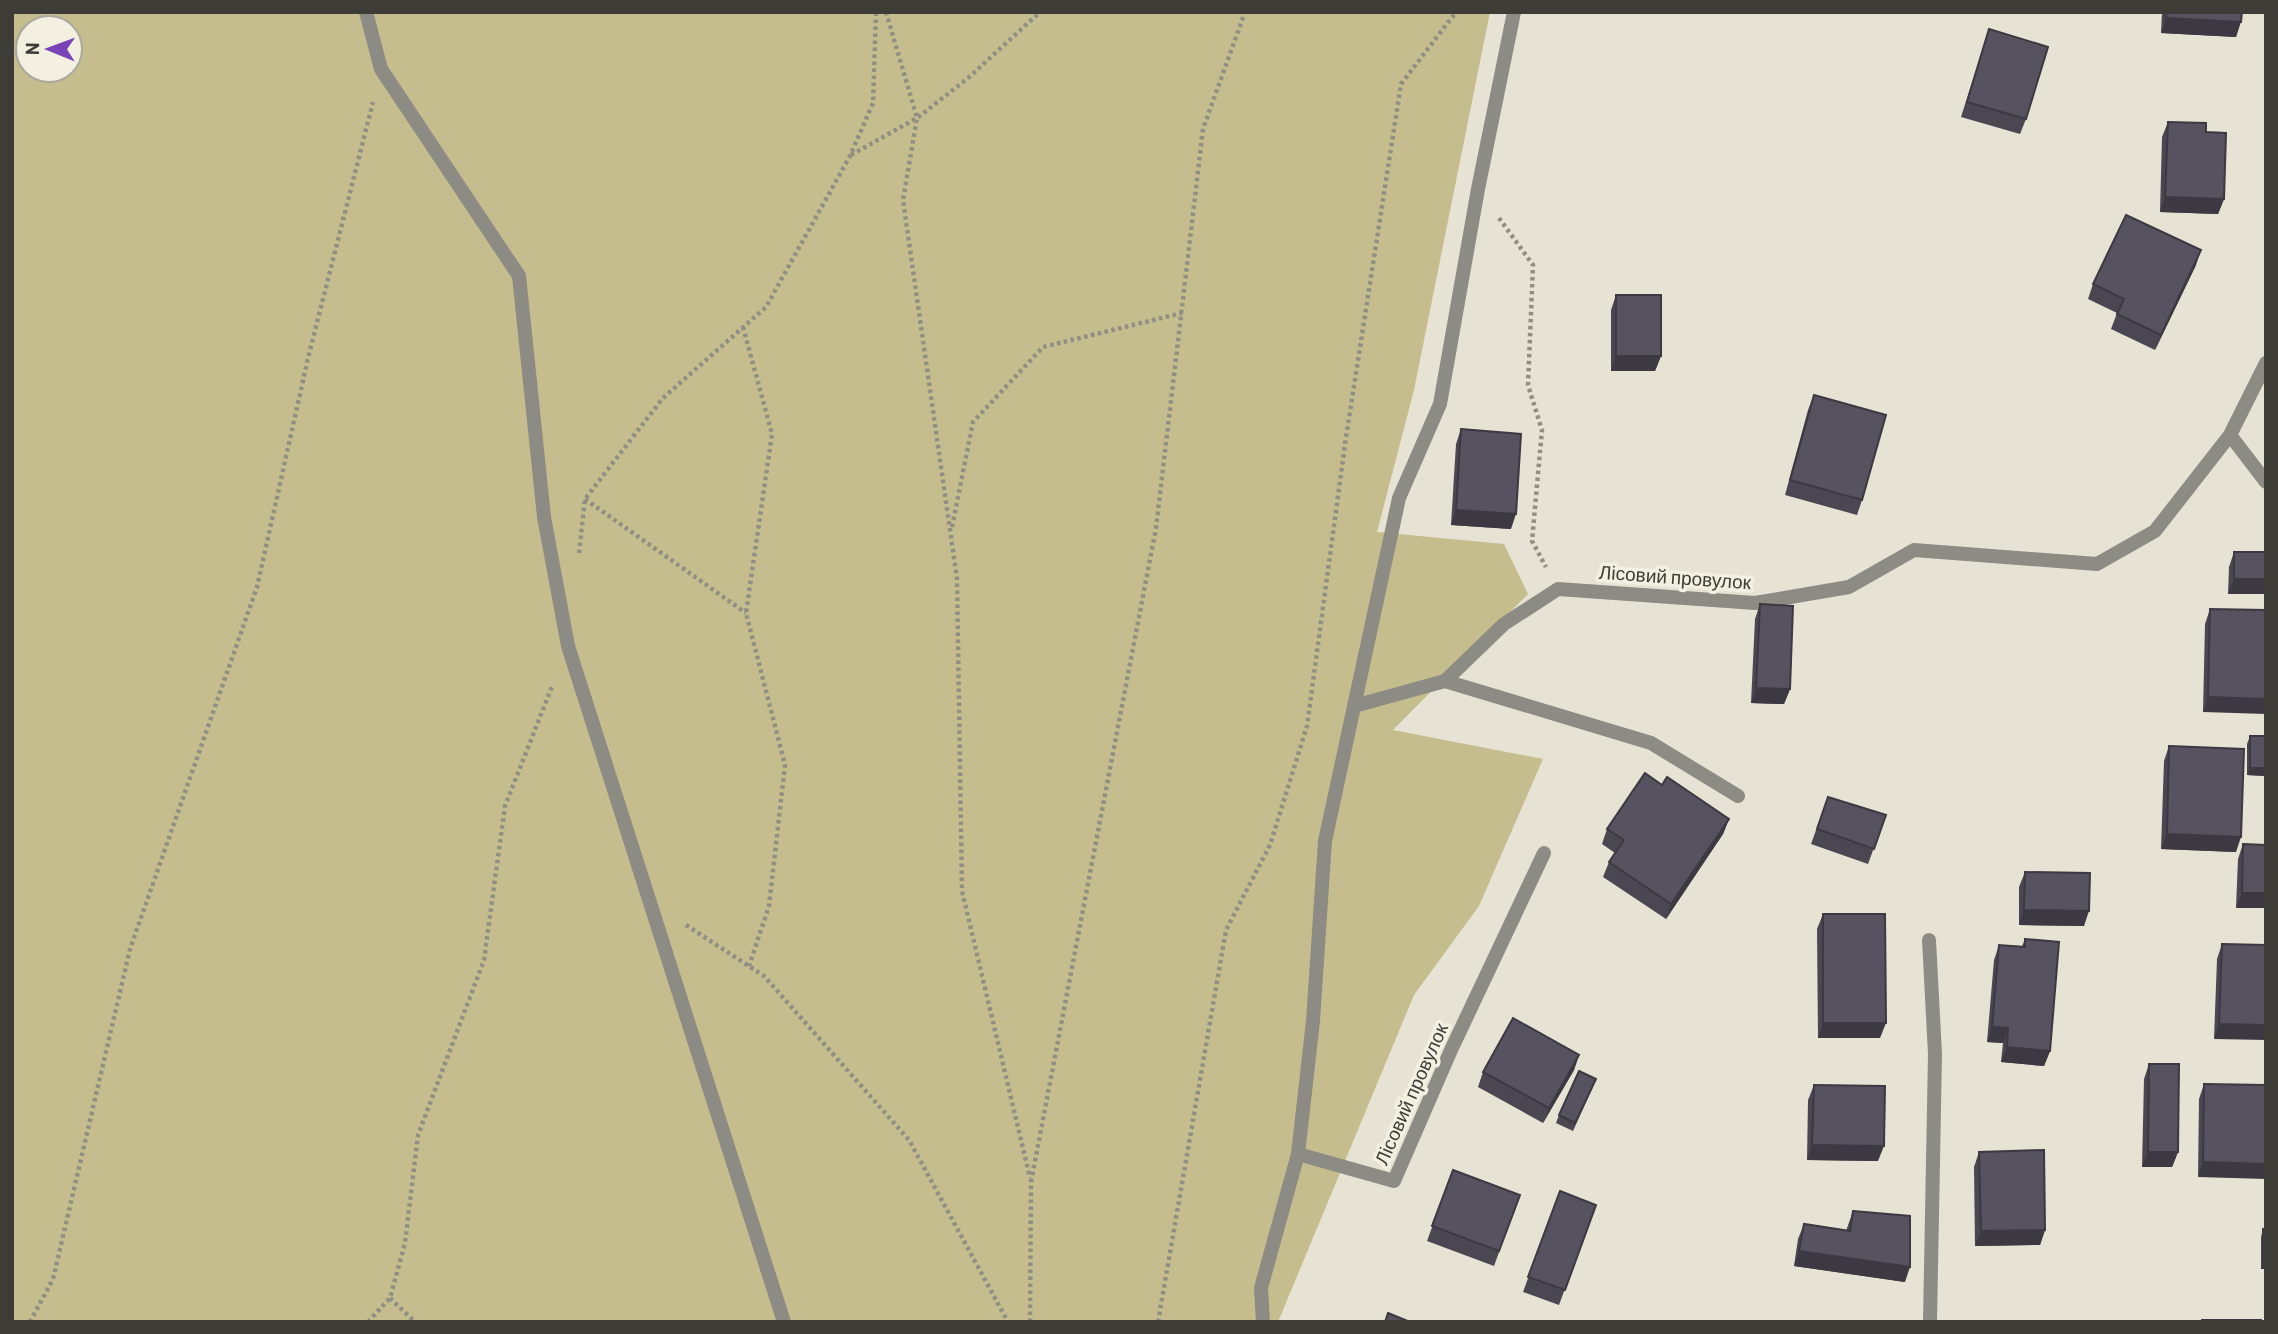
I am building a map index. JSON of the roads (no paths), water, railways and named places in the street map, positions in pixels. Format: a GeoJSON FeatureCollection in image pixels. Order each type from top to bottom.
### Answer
{"type":"FeatureCollection","features":[{"type":"Feature","properties":{"kind":"street"},"geometry":{"type":"LineString","coordinates":[[366,12],[381,69],[519,276],[544,517],[568,646],[784,1322]]}},
{"type":"Feature","properties":{"kind":"street"},"geometry":{"type":"LineString","coordinates":[[1263,1322],[1261,1287],[1298,1154],[1313,1021],[1325,841],[1399,498],[1440,404],[1478,189],[1514,12]]}},
{"type":"Feature","properties":{"kind":"street","name":"Лісовий провулок"},"geometry":{"type":"LineString","coordinates":[[1445,681],[1504,624],[1558,589],[1755,603],[1849,587],[1914,550],[2097,564],[2155,531],[2230,435],[2266,363]]}},
{"type":"Feature","properties":{"kind":"street"},"geometry":{"type":"LineString","coordinates":[[2230,435],[2266,482]]}},
{"type":"Feature","properties":{"kind":"street"},"geometry":{"type":"LineString","coordinates":[[1354,706],[1445,681],[1651,743],[1738,796]]}},
{"type":"Feature","properties":{"kind":"street","name":"Лісовий провулок"},"geometry":{"type":"LineString","coordinates":[[1298,1154],[1394,1181],[1451,1050],[1544,853]]}},
{"type":"Feature","properties":{"kind":"street"},"geometry":{"type":"LineString","coordinates":[[1929,940],[1935,1054],[1930,1322]]}}]}
